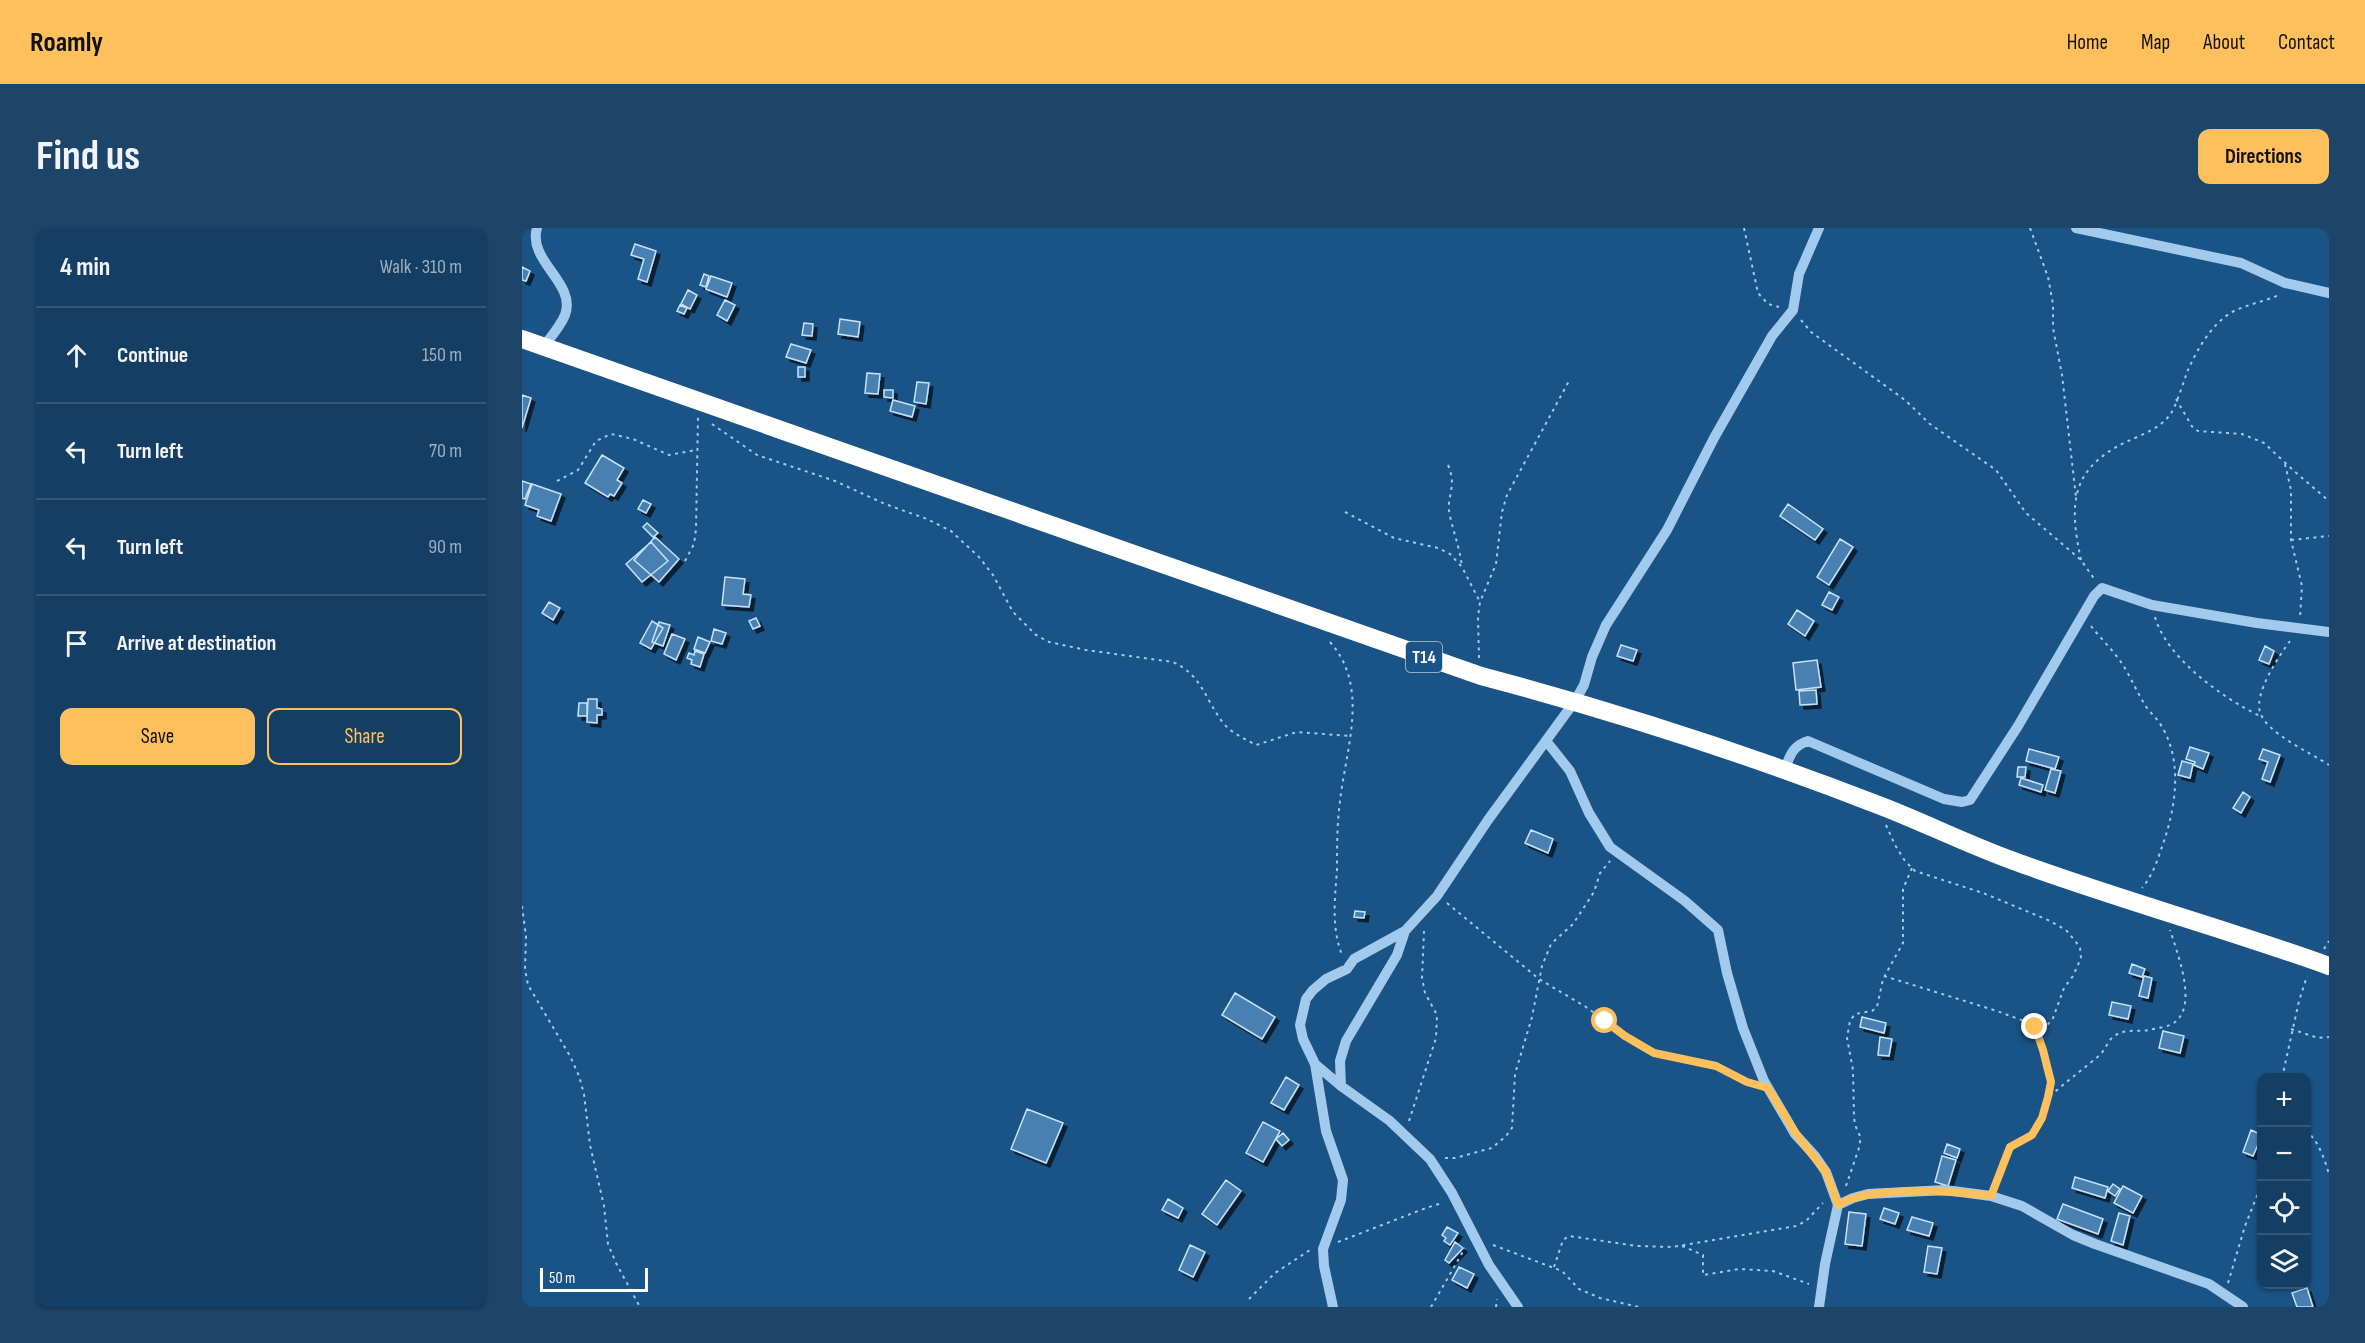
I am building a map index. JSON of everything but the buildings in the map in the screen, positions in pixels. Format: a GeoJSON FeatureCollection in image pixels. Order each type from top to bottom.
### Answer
{"type":"FeatureCollection","features":[{"type":"Feature","properties":{"kind":"highway","name":"T14"},"geometry":{"type":"LineString","coordinates":[[522,339],[1481,676],[1575,701],[1722,747],[1881,806],[2010,860],[2130,902],[2321,963]]}},
{"type":"Feature","properties":{"kind":"street"},"geometry":{"type":"LineString","coordinates":[[537,228],[536,245],[564,292],[567,303],[561,324],[543,347]]}},
{"type":"Feature","properties":{"kind":"street"},"geometry":{"type":"LineString","coordinates":[[1333,1307],[1324,1266],[1324,1244],[1341,1200],[1343,1180],[1326,1131],[1315,1064],[1303,1039],[1300,1025],[1306,999],[1326,979],[1347,969],[1354,959],[1405,931],[1437,896],[1488,820],[1575,701],[1584,685],[1592,657],[1606,625],[1667,530],[1714,438],[1772,336],[1793,310],[1799,274],[1819,228]]}},
{"type":"Feature","properties":{"kind":"street"},"geometry":{"type":"LineString","coordinates":[[2076,228],[2241,263],[2297,286],[2329,293]]}},
{"type":"Feature","properties":{"kind":"street"},"geometry":{"type":"LineString","coordinates":[[1784,771],[1792,751],[1798,744],[1808,741],[1944,799],[1962,802],[1970,800],[2018,726],[2085,610],[2102,588],[2152,605],[2329,632]]}},
{"type":"Feature","properties":{"kind":"street"},"geometry":{"type":"LineString","coordinates":[[1547,742],[1570,771],[1590,813],[1610,847],[1685,901],[1719,930],[1727,973],[1743,1028],[1768,1088],[1796,1134],[1826,1172],[1833,1192],[1842,1203]]}},
{"type":"Feature","properties":{"kind":"street"},"geometry":{"type":"LineString","coordinates":[[1341,1086],[1340,1061],[1346,1041],[1397,955],[1405,931]]}},
{"type":"Feature","properties":{"kind":"street"},"geometry":{"type":"LineString","coordinates":[[1315,1064],[1407,1136],[1430,1159],[1452,1193],[1470,1231],[1500,1284],[1518,1307]]}},
{"type":"Feature","properties":{"kind":"street"},"geometry":{"type":"LineString","coordinates":[[1842,1203],[1868,1194],[1945,1190],[1991,1196],[2022,1206],[2084,1239],[2209,1284],[2243,1307]]}},
{"type":"Feature","properties":{"kind":"street"},"geometry":{"type":"LineString","coordinates":[[1819,1307],[1821,1288],[1842,1203]]}},
{"type":"Feature","properties":{"kind":"path"},"geometry":{"type":"LineString","coordinates":[[1744,228],[1758,293],[1768,304],[1793,310],[1811,332],[1905,400],[1930,424],[1995,470],[2026,513],[2081,560]]}},
{"type":"Feature","properties":{"kind":"path"},"geometry":{"type":"LineString","coordinates":[[2030,228],[2048,277],[2053,304],[2053,328],[2062,375],[2081,560],[2086,570],[2102,588]]}},
{"type":"Feature","properties":{"kind":"path"},"geometry":{"type":"LineString","coordinates":[[2076,500],[2078,486],[2090,465],[2111,449],[2171,415],[2195,356],[2222,319],[2235,311],[2297,286]]}},
{"type":"Feature","properties":{"kind":"path"},"geometry":{"type":"LineString","coordinates":[[1481,676],[1477,646],[1480,602],[1496,564],[1502,512],[1507,495],[1569,381]]}},
{"type":"Feature","properties":{"kind":"path"},"geometry":{"type":"LineString","coordinates":[[2176,399],[2193,428],[2198,431],[2252,437],[2264,443],[2329,501]]}},
{"type":"Feature","properties":{"kind":"path"},"geometry":{"type":"LineString","coordinates":[[685,561],[694,544],[696,528],[698,414],[757,454],[835,481],[951,531],[979,557],[993,575],[1013,612],[1036,635],[1049,642],[1173,662],[1186,668],[1198,681],[1224,724],[1239,736],[1256,745],[1297,732],[1350,736]]}},
{"type":"Feature","properties":{"kind":"path"},"geometry":{"type":"LineString","coordinates":[[557,482],[578,470],[596,441],[611,434],[633,439],[669,455],[696,450]]}},
{"type":"Feature","properties":{"kind":"path"},"geometry":{"type":"LineString","coordinates":[[2284,463],[2291,490],[2291,540],[2300,575],[2302,602],[2300,629],[2275,664],[2265,685],[2259,710],[2262,717],[2278,734],[2329,765]]}},
{"type":"Feature","properties":{"kind":"path"},"geometry":{"type":"LineString","coordinates":[[1448,465],[1453,482],[1450,516],[1462,567]]}},
{"type":"Feature","properties":{"kind":"path"},"geometry":{"type":"LineString","coordinates":[[1345,512],[1394,538],[1420,543],[1450,554],[1462,567],[1480,602]]}},
{"type":"Feature","properties":{"kind":"path"},"geometry":{"type":"LineString","coordinates":[[2291,540],[2329,536]]}},
{"type":"Feature","properties":{"kind":"path"},"geometry":{"type":"LineString","coordinates":[[2152,605],[2159,628],[2179,656],[2234,704],[2262,717]]}},
{"type":"Feature","properties":{"kind":"path"},"geometry":{"type":"LineString","coordinates":[[2085,610],[2091,625],[2122,664],[2146,706],[2161,725],[2170,744],[2175,773],[2170,817],[2159,856],[2148,881],[2130,902]]}},
{"type":"Feature","properties":{"kind":"path"},"geometry":{"type":"LineString","coordinates":[[1311,616],[1337,649],[1348,673],[1352,692],[1350,736],[1340,798],[1334,918],[1337,939],[1347,969]]}},
{"type":"Feature","properties":{"kind":"path"},"geometry":{"type":"LineString","coordinates":[[1881,806],[1889,834],[1905,861],[1912,868],[1926,876],[1983,894],[2048,920],[2066,930],[2076,942],[2080,948],[2081,958],[2073,976],[2064,987],[2053,1018],[2038,1037]]}},
{"type":"Feature","properties":{"kind":"path"},"geometry":{"type":"LineString","coordinates":[[1430,1159],[1455,1158],[1492,1148],[1512,1128],[1515,1074],[1532,1017],[1542,966],[1551,944],[1573,924],[1594,892],[1600,873],[1610,861],[1613,853],[1610,847]]}},
{"type":"Feature","properties":{"kind":"path"},"geometry":{"type":"LineString","coordinates":[[1842,1203],[1847,1180],[1860,1144],[1854,1117],[1853,1070],[1847,1038],[1848,1028],[1856,1014],[1872,1011],[1877,1007],[1884,976],[1903,943],[1903,889],[1912,868]]}},
{"type":"Feature","properties":{"kind":"path"},"geometry":{"type":"LineString","coordinates":[[1437,896],[1539,979],[1586,1006],[1625,1036],[1654,1053],[1716,1066],[1747,1082],[1768,1088]]}},
{"type":"Feature","properties":{"kind":"path"},"geometry":{"type":"LineString","coordinates":[[522,906],[528,985],[559,1035],[579,1076],[584,1094],[590,1145],[604,1206],[608,1244],[640,1307]]}},
{"type":"Feature","properties":{"kind":"path"},"geometry":{"type":"LineString","coordinates":[[1407,1136],[1410,1115],[1436,1038],[1437,1015],[1425,993],[1422,978],[1426,907]]}},
{"type":"Feature","properties":{"kind":"path"},"geometry":{"type":"LineString","coordinates":[[2048,1097],[2101,1054],[2112,1037],[2128,1031],[2146,1030],[2175,1023],[2180,1016],[2185,1004],[2186,993],[2182,967],[2165,913]]}},
{"type":"Feature","properties":{"kind":"path"},"geometry":{"type":"LineString","coordinates":[[2283,1073],[2299,1001],[2321,963]]}},
{"type":"Feature","properties":{"kind":"path"},"geometry":{"type":"LineString","coordinates":[[1884,976],[2024,1021],[2035,1027],[2051,1082],[2048,1097],[2042,1118],[2032,1135],[2010,1147],[1991,1196]]}},
{"type":"Feature","properties":{"kind":"path"},"geometry":{"type":"LineString","coordinates":[[2291,1029],[2318,1038],[2329,1037]]}},
{"type":"Feature","properties":{"kind":"path"},"geometry":{"type":"LineString","coordinates":[[2311,1134],[2320,1149],[2329,1174]]}},
{"type":"Feature","properties":{"kind":"path"},"geometry":{"type":"LineString","coordinates":[[1554,1268],[1563,1240],[1569,1236],[1637,1246],[1680,1245],[1796,1226],[1806,1221],[1833,1192]]}},
{"type":"Feature","properties":{"kind":"path"},"geometry":{"type":"LineString","coordinates":[[1249,1299],[1275,1273],[1302,1254],[1426,1208],[1438,1206],[1452,1193]]}},
{"type":"Feature","properties":{"kind":"path"},"geometry":{"type":"LineString","coordinates":[[2225,1293],[2245,1226],[2257,1196]]}},
{"type":"Feature","properties":{"kind":"path"},"geometry":{"type":"LineString","coordinates":[[1431,1307],[1470,1231],[1493,1245],[1562,1271],[1579,1289],[1600,1298],[1639,1307]]}},
{"type":"Feature","properties":{"kind":"path"},"geometry":{"type":"LineString","coordinates":[[1680,1245],[1703,1255],[1703,1275],[1740,1269],[1773,1271],[1821,1288]]}},
{"type":"Feature","properties":{"kind":"route"},"geometry":{"type":"LineString","coordinates":[[1605,1021],[1654,1053],[1716,1066],[1747,1082],[1768,1088],[1796,1134],[1826,1172],[1838,1205],[1868,1194],[1945,1190],[1991,1196],[2010,1147],[2032,1135],[2042,1118],[2048,1097],[2051,1082],[2035,1027]]}}]}
